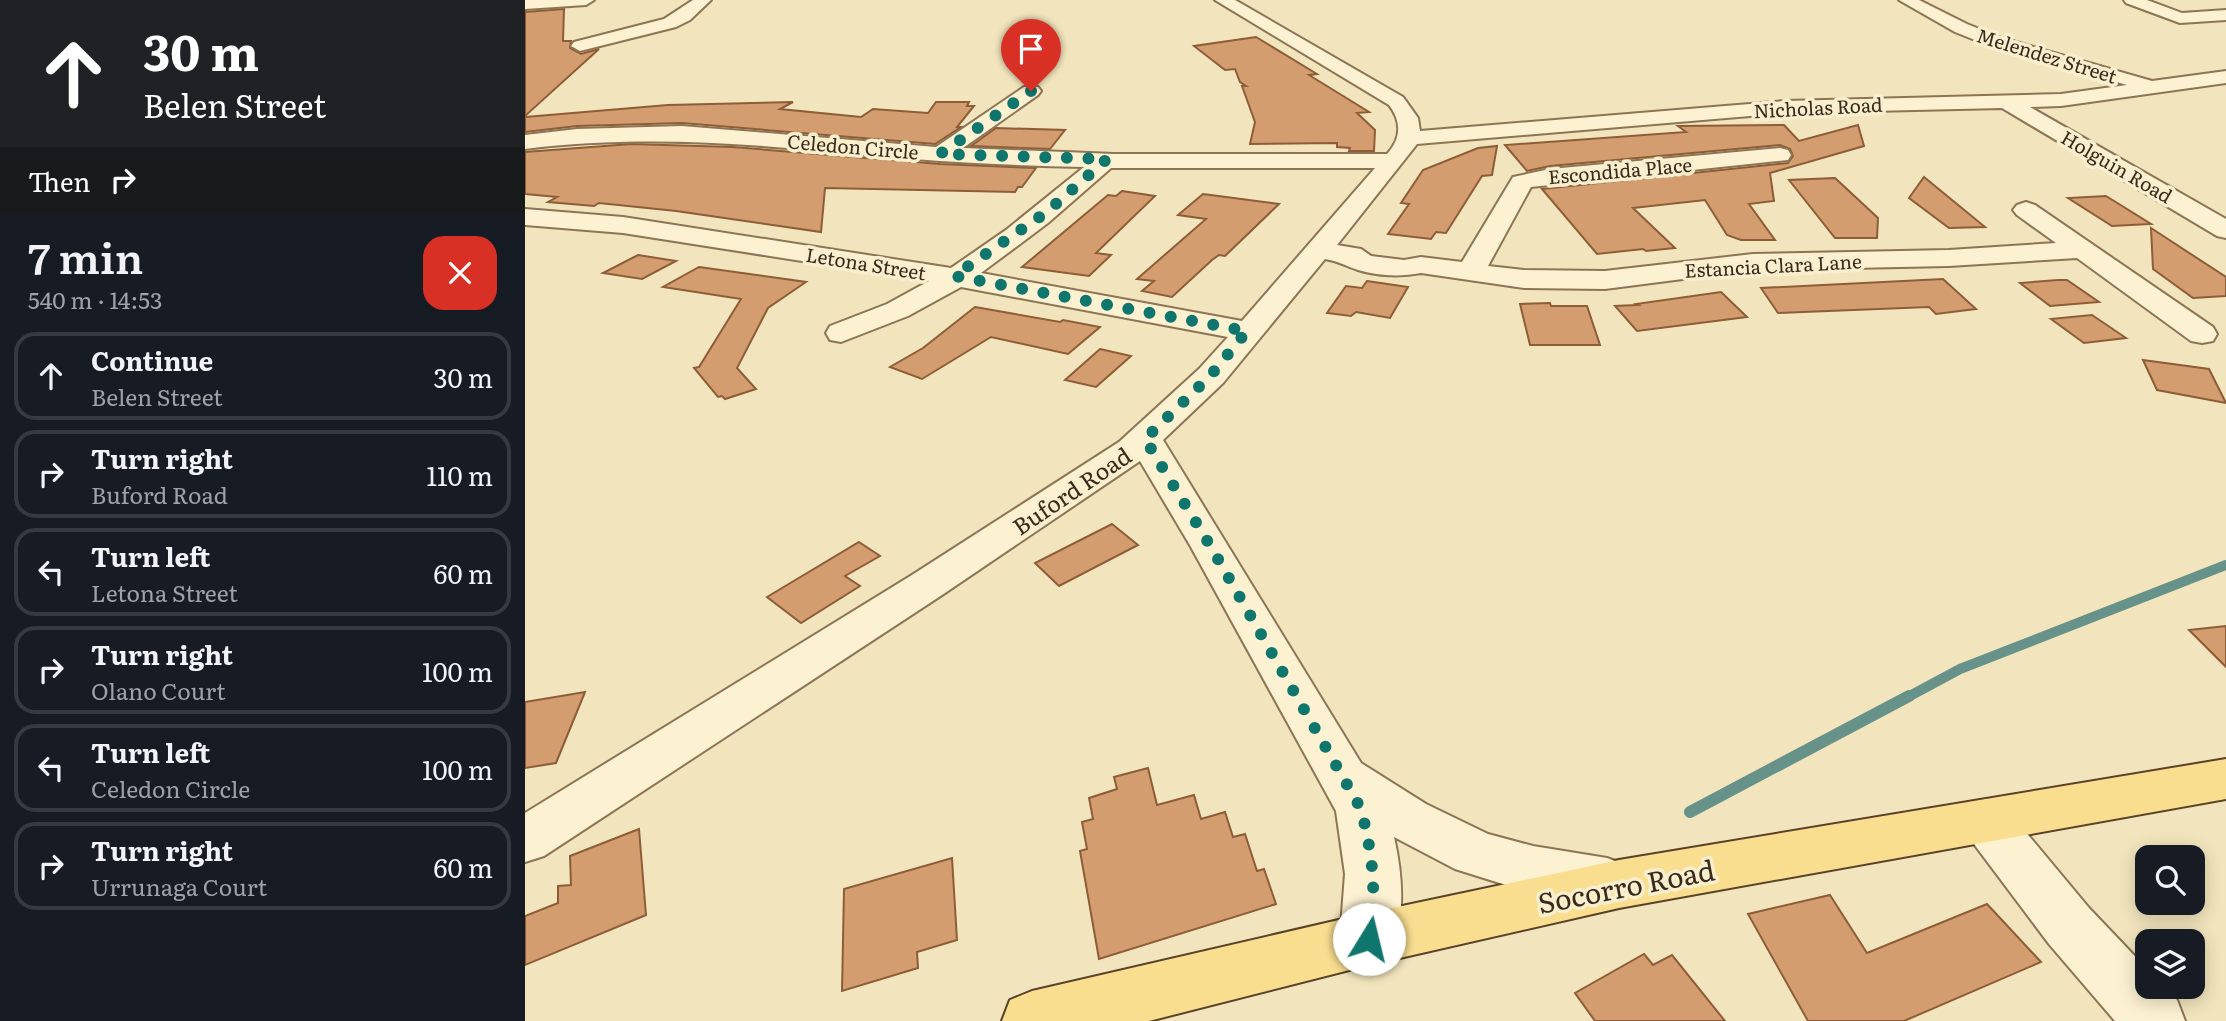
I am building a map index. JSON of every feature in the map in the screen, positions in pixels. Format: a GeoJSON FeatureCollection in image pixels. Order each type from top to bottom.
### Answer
{"type":"FeatureCollection","features":[{"type":"Feature","properties":{"kind":"main road","name":"Socorro Road"},"geometry":{"type":"LineString","coordinates":[[1032,1021],[1369,939],[1619,884],[2223,783]]}},
{"type":"Feature","properties":{"kind":"street"},"geometry":{"type":"LineString","coordinates":[[525,4],[586,0]]}},
{"type":"Feature","properties":{"kind":"street"},"geometry":{"type":"LineString","coordinates":[[580,46],[670,23],[684,16],[703,0]]}},
{"type":"Feature","properties":{"kind":"street"},"geometry":{"type":"LineString","coordinates":[[1223,0],[1396,101],[1409,118],[1401,149]]}},
{"type":"Feature","properties":{"kind":"street","name":"Melendez Street"},"geometry":{"type":"LineString","coordinates":[[1907,0],[1961,28],[1996,42],[2152,86]]}},
{"type":"Feature","properties":{"kind":"street"},"geometry":{"type":"LineString","coordinates":[[2132,0],[2180,18],[2226,15]]}},
{"type":"Feature","properties":{"kind":"street","name":"Nicholas Road"},"geometry":{"type":"LineString","coordinates":[[1401,149],[1434,138],[1786,107],[2078,99],[2226,77]]}},
{"type":"Feature","properties":{"kind":"street"},"geometry":{"type":"LineString","coordinates":[[940,154],[1031,91]]}},
{"type":"Feature","properties":{"kind":"street","name":"Holguin Road"},"geometry":{"type":"LineString","coordinates":[[2007,102],[2226,230]]}},
{"type":"Feature","properties":{"kind":"street","name":"Celedon Circle"},"geometry":{"type":"LineString","coordinates":[[525,142],[595,134],[665,132],[727,134],[940,154],[1107,159],[1401,149]]}},
{"type":"Feature","properties":{"kind":"street","name":"Buford Road"},"geometry":{"type":"LineString","coordinates":[[525,840],[927,585],[1145,439],[1210,376],[1247,331],[1335,253],[1401,149]]}},
{"type":"Feature","properties":{"kind":"street","name":"Escondida Place"},"geometry":{"type":"LineString","coordinates":[[1470,271],[1522,183],[1551,176],[1780,155]]}},
{"type":"Feature","properties":{"kind":"street"},"geometry":{"type":"LineString","coordinates":[[841,333],[917,300],[954,276],[1048,211],[1107,159]]}},
{"type":"Feature","properties":{"kind":"street"},"geometry":{"type":"LineString","coordinates":[[2027,210],[2202,334]]}},
{"type":"Feature","properties":{"kind":"street","name":"Letona Street"},"geometry":{"type":"LineString","coordinates":[[525,216],[623,225],[954,276],[1247,331]]}},
{"type":"Feature","properties":{"kind":"street","name":"Estancia Clara Lane"},"geometry":{"type":"LineString","coordinates":[[1335,253],[1364,262],[1404,268],[1421,265],[1524,279],[1605,279],[1740,263],[1949,258],[2083,250]]}},
{"type":"Feature","properties":{"kind":"street"},"geometry":{"type":"LineString","coordinates":[[1145,439],[1211,547],[1361,809],[1370,843],[1375,898],[1369,939]]}},
{"type":"Feature","properties":{"kind":"street"},"geometry":{"type":"LineString","coordinates":[[1343,777],[1401,817],[1450,843],[1486,857],[1521,867],[1619,884]]}},
{"type":"Feature","properties":{"kind":"street"},"geometry":{"type":"LineString","coordinates":[[1986,821],[2069,926],[2155,1021]]}},
{"type":"Feature","properties":{"kind":"building"},"geometry":{"type":"Polygon","coordinates":[[[564,9],[563,41],[571,41],[570,48],[581,54],[599,49],[525,116],[525,12],[564,9]]]}},
{"type":"Feature","properties":{"kind":"building"},"geometry":{"type":"Polygon","coordinates":[[[1256,37],[1317,74],[1309,75],[1369,112],[1357,113],[1375,130],[1374,151],[1349,151],[1350,148],[1337,147],[1337,143],[1250,144],[1255,122],[1242,86],[1246,86],[1240,82],[1235,69],[1225,70],[1194,46],[1256,37]]]}},
{"type":"Feature","properties":{"kind":"building"},"geometry":{"type":"Polygon","coordinates":[[[793,102],[780,109],[861,117],[873,109],[928,113],[936,102],[969,102],[967,106],[974,106],[957,127],[961,127],[935,144],[682,123],[577,126],[525,132],[525,117],[668,105],[793,102]]]}},
{"type":"Feature","properties":{"kind":"building"},"geometry":{"type":"Polygon","coordinates":[[[1784,125],[1799,141],[1858,125],[1864,146],[1770,173],[1774,201],[1749,204],[1775,240],[1741,240],[1727,235],[1705,200],[1633,208],[1675,248],[1646,251],[1643,249],[1597,254],[1542,189],[1788,163],[1793,156],[1790,149],[1780,145],[1550,166],[1527,171],[1505,145],[1686,132],[1678,126],[1784,125]]]}},
{"type":"Feature","properties":{"kind":"building"},"geometry":{"type":"Polygon","coordinates":[[[996,128],[1065,130],[1050,149],[971,146],[996,128]]]}},
{"type":"Feature","properties":{"kind":"building"},"geometry":{"type":"Polygon","coordinates":[[[631,144],[733,147],[940,164],[1036,168],[1015,192],[825,188],[821,232],[676,211],[599,203],[594,206],[548,202],[557,197],[525,194],[525,152],[631,144]]]}},
{"type":"Feature","properties":{"kind":"building"},"geometry":{"type":"Polygon","coordinates":[[[1497,146],[1492,175],[1482,176],[1446,233],[1436,232],[1431,239],[1388,234],[1409,204],[1401,203],[1423,170],[1478,148],[1497,146]]]}},
{"type":"Feature","properties":{"kind":"building"},"geometry":{"type":"Polygon","coordinates":[[[1924,177],[1985,227],[1949,228],[1909,198],[1924,177]]]}},
{"type":"Feature","properties":{"kind":"building"},"geometry":{"type":"Polygon","coordinates":[[[1835,178],[1878,218],[1877,238],[1835,238],[1789,180],[1835,178]]]}},
{"type":"Feature","properties":{"kind":"building"},"geometry":{"type":"Polygon","coordinates":[[[1122,191],[1155,196],[1096,253],[1111,255],[1089,276],[1022,267],[1108,195],[1116,196],[1122,191]]]}},
{"type":"Feature","properties":{"kind":"building"},"geometry":{"type":"Polygon","coordinates":[[[1203,194],[1279,204],[1225,256],[1219,255],[1212,260],[1172,297],[1142,291],[1154,281],[1137,279],[1206,219],[1178,215],[1203,194]]]}},
{"type":"Feature","properties":{"kind":"building"},"geometry":{"type":"Polygon","coordinates":[[[2106,196],[2151,224],[2112,226],[2068,198],[2106,196]]]}},
{"type":"Feature","properties":{"kind":"building"},"geometry":{"type":"Polygon","coordinates":[[[2151,228],[2226,277],[2226,296],[2193,298],[2153,269],[2151,228]]]}},
{"type":"Feature","properties":{"kind":"building"},"geometry":{"type":"Polygon","coordinates":[[[638,255],[676,261],[642,279],[603,273],[638,255]]]}},
{"type":"Feature","properties":{"kind":"building"},"geometry":{"type":"Polygon","coordinates":[[[699,267],[806,282],[768,308],[737,368],[756,389],[725,399],[718,397],[694,368],[699,367],[741,299],[663,287],[699,267]]]}},
{"type":"Feature","properties":{"kind":"building"},"geometry":{"type":"Polygon","coordinates":[[[1943,279],[1976,309],[1936,314],[1929,307],[1778,313],[1761,288],[1943,279]]]}},
{"type":"Feature","properties":{"kind":"building"},"geometry":{"type":"Polygon","coordinates":[[[2067,280],[2099,302],[2050,306],[2020,283],[2067,280]]]}},
{"type":"Feature","properties":{"kind":"building"},"geometry":{"type":"Polygon","coordinates":[[[1367,281],[1408,287],[1390,318],[1356,312],[1351,316],[1327,313],[1346,286],[1362,288],[1367,281]]]}},
{"type":"Feature","properties":{"kind":"building"},"geometry":{"type":"Polygon","coordinates":[[[1721,292],[1747,317],[1637,331],[1615,306],[1638,305],[1636,304],[1721,292]]]}},
{"type":"Feature","properties":{"kind":"building"},"geometry":{"type":"Polygon","coordinates":[[[1550,303],[1551,306],[1587,306],[1600,345],[1530,345],[1520,304],[1550,303]]]}},
{"type":"Feature","properties":{"kind":"building"},"geometry":{"type":"Polygon","coordinates":[[[975,307],[1100,327],[1068,354],[991,337],[922,379],[890,367],[923,348],[975,307]]]}},
{"type":"Feature","properties":{"kind":"building"},"geometry":{"type":"Polygon","coordinates":[[[2092,315],[2126,338],[2084,343],[2051,319],[2092,315]]]}},
{"type":"Feature","properties":{"kind":"building"},"geometry":{"type":"Polygon","coordinates":[[[1100,349],[1131,356],[1096,387],[1065,380],[1100,349]]]}},
{"type":"Feature","properties":{"kind":"building"},"geometry":{"type":"Polygon","coordinates":[[[2143,360],[2209,369],[2226,403],[2157,390],[2143,360]]]}},
{"type":"Feature","properties":{"kind":"building"},"geometry":{"type":"Polygon","coordinates":[[[1112,524],[1138,545],[1059,586],[1035,563],[1112,524]]]}},
{"type":"Feature","properties":{"kind":"building"},"geometry":{"type":"Polygon","coordinates":[[[859,542],[880,556],[845,576],[860,586],[801,623],[767,597],[859,542]]]}},
{"type":"Feature","properties":{"kind":"building"},"geometry":{"type":"Polygon","coordinates":[[[2226,626],[2226,667],[2189,630],[2226,626]]]}},
{"type":"Feature","properties":{"kind":"building"},"geometry":{"type":"Polygon","coordinates":[[[585,692],[556,763],[525,768],[525,702],[585,692]]]}},
{"type":"Feature","properties":{"kind":"building"},"geometry":{"type":"Polygon","coordinates":[[[1148,768],[1157,805],[1194,795],[1201,819],[1225,812],[1233,837],[1245,834],[1257,871],[1264,869],[1276,904],[1099,959],[1080,851],[1087,849],[1082,822],[1093,819],[1089,798],[1117,789],[1114,777],[1148,768]]]}},
{"type":"Feature","properties":{"kind":"building"},"geometry":{"type":"Polygon","coordinates":[[[639,829],[646,915],[525,965],[525,916],[558,903],[558,886],[571,885],[570,856],[639,829]]]}},
{"type":"Feature","properties":{"kind":"building"},"geometry":{"type":"Polygon","coordinates":[[[952,858],[957,940],[917,952],[918,968],[842,991],[844,889],[952,858]]]}},
{"type":"Feature","properties":{"kind":"building"},"geometry":{"type":"Polygon","coordinates":[[[1830,895],[1867,953],[1987,904],[2041,962],[1904,1021],[1808,1021],[1748,914],[1830,895]]]}},
{"type":"Feature","properties":{"kind":"building"},"geometry":{"type":"Polygon","coordinates":[[[1644,954],[1653,965],[1672,955],[1725,1021],[1595,1021],[1575,993],[1644,954]]]}},
{"type":"Feature","properties":{"kind":"waterway"},"geometry":{"type":"LineString","coordinates":[[1906,698],[1960,669],[2226,565]]}},
{"type":"Feature","properties":{"kind":"waterway"},"geometry":{"type":"LineString","coordinates":[[1690,812],[1909,696]]}},
{"type":"Feature","properties":{"kind":"route"},"geometry":{"type":"LineString","coordinates":[[1031,91],[940,154],[1107,159],[1048,211],[954,276],[1247,331],[1210,376],[1145,439],[1211,547],[1361,809],[1370,843],[1375,898],[1369,939]]}}]}
